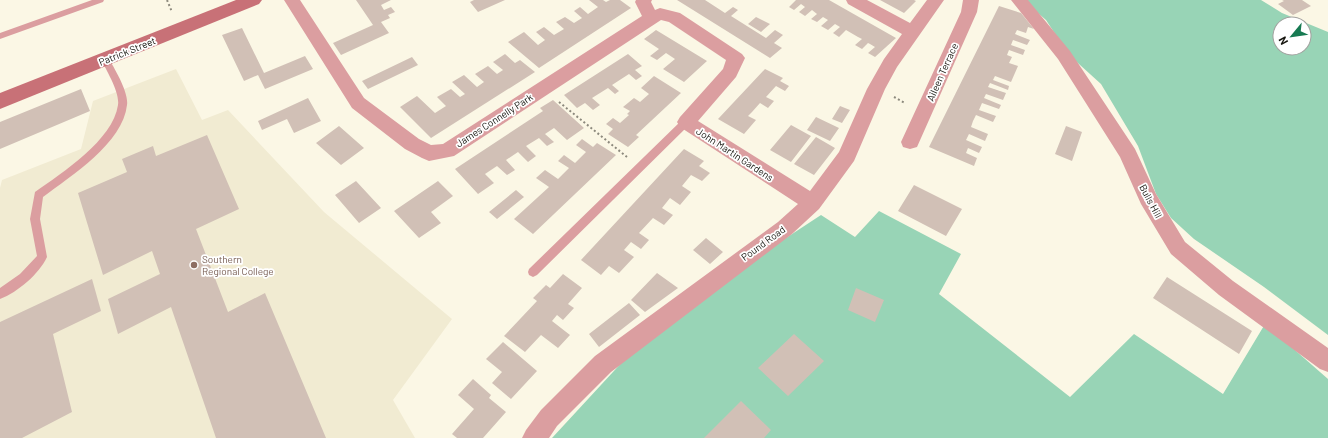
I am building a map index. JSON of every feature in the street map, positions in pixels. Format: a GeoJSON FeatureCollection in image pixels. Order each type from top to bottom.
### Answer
{"type":"FeatureCollection","features":[{"type":"Feature","properties":{"kind":"main road","name":"Patrick Street"},"geometry":{"type":"LineString","coordinates":[[0,100],[253,0]]}},
{"type":"Feature","properties":{"kind":"street","name":"James Connelly Park"},"geometry":{"type":"LineString","coordinates":[[292,0],[358,103],[412,144],[429,153],[447,151],[651,18]]}},
{"type":"Feature","properties":{"kind":"street"},"geometry":{"type":"LineString","coordinates":[[644,0],[643,2],[651,18]]}},
{"type":"Feature","properties":{"kind":"street"},"geometry":{"type":"LineString","coordinates":[[854,0],[912,32]]}},
{"type":"Feature","properties":{"kind":"street","name":"Pound Road"},"geometry":{"type":"LineString","coordinates":[[534,438],[549,418],[603,364],[785,228],[812,203],[847,156],[876,89],[890,63],[936,0]]}},
{"type":"Feature","properties":{"kind":"street","name":"Aileen Terrace"},"geometry":{"type":"LineString","coordinates":[[910,142],[969,12],[971,0]]}},
{"type":"Feature","properties":{"kind":"street","name":"Bulls Hill"},"geometry":{"type":"LineString","coordinates":[[1019,0],[1064,56],[1128,154],[1148,198],[1178,248],[1226,288],[1328,361]]}},
{"type":"Feature","properties":{"kind":"street","name":"John Martin Gardens"},"geometry":{"type":"LineString","coordinates":[[651,18],[660,14],[674,17],[736,58],[730,72],[686,122],[812,203]]}},
{"type":"Feature","properties":{"kind":"lane"},"geometry":{"type":"LineString","coordinates":[[0,36],[100,0]]}},
{"type":"Feature","properties":{"kind":"lane"},"geometry":{"type":"LineString","coordinates":[[0,294],[31,272],[42,257],[35,219],[38,195],[85,161],[115,127],[123,104],[120,90],[105,59]]}},
{"type":"Feature","properties":{"kind":"lane"},"geometry":{"type":"LineString","coordinates":[[533,272],[686,122]]}},
{"type":"Feature","properties":{"kind":"path"},"geometry":{"type":"LineString","coordinates":[[542,88],[603,140],[640,166]]}},
{"type":"Feature","properties":{"kind":"shaded area","name":"Southern Regional College"},"geometry":{"type":"Polygon","coordinates":[[[176,69],[202,120],[228,110],[324,212],[452,319],[393,400],[415,438],[0,438],[0,188],[2,180],[81,149],[93,101],[176,69]]]}},
{"type":"Feature","properties":{"kind":"green space"},"geometry":{"type":"Polygon","coordinates":[[[1023,0],[1261,0],[1289,16],[1272,16],[1272,56],[1312,56],[1312,25],[1328,32],[1328,335],[1264,287],[1194,239],[1171,218],[1156,194],[1138,146],[1101,84],[1069,55],[1046,20],[1023,0]]]}},
{"type":"Feature","properties":{"kind":"green space"},"geometry":{"type":"Polygon","coordinates":[[[879,211],[961,254],[939,294],[1070,397],[1134,334],[1223,394],[1265,324],[1328,379],[1328,438],[552,438],[625,359],[737,270],[821,215],[855,237],[879,211]]]}},
{"type":"Feature","properties":{"kind":"building"},"geometry":{"type":"Polygon","coordinates":[[[356,0],[391,0],[381,5],[384,10],[391,7],[395,12],[388,15],[390,18],[381,22],[389,33],[341,55],[333,43],[373,25],[356,0]]]}},
{"type":"Feature","properties":{"kind":"building"},"geometry":{"type":"Polygon","coordinates":[[[474,0],[505,0],[478,12],[470,2],[474,0]]]}},
{"type":"Feature","properties":{"kind":"building"},"geometry":{"type":"Polygon","coordinates":[[[589,0],[603,0],[606,2],[610,0],[620,0],[631,8],[539,68],[508,42],[524,32],[538,45],[545,40],[536,32],[544,27],[554,35],[564,29],[556,22],[565,17],[574,23],[582,18],[574,11],[580,7],[588,14],[598,7],[589,0]]]}},
{"type":"Feature","properties":{"kind":"building"},"geometry":{"type":"Polygon","coordinates":[[[677,0],[705,0],[725,13],[733,7],[738,10],[731,16],[766,38],[775,30],[783,35],[774,43],[782,48],[770,58],[677,0]]]}},
{"type":"Feature","properties":{"kind":"building"},"geometry":{"type":"Polygon","coordinates":[[[796,0],[829,0],[896,38],[875,57],[868,53],[875,47],[870,44],[868,43],[862,49],[855,45],[862,39],[846,30],[839,37],[833,33],[840,27],[835,24],[828,30],[821,26],[828,20],[823,17],[817,22],[811,19],[817,14],[812,10],[805,16],[799,12],[805,7],[801,4],[794,10],[789,7],[796,0]]]}},
{"type":"Feature","properties":{"kind":"building"},"geometry":{"type":"Polygon","coordinates":[[[880,0],[914,0],[916,1],[904,13],[880,0]]]}},
{"type":"Feature","properties":{"kind":"building"},"geometry":{"type":"Polygon","coordinates":[[[1282,0],[1302,0],[1311,6],[1293,15],[1278,4],[1284,1],[1282,0]]]}},
{"type":"Feature","properties":{"kind":"building"},"geometry":{"type":"Polygon","coordinates":[[[999,6],[1021,13],[1034,29],[1028,27],[1026,33],[1017,30],[1015,34],[1030,40],[1027,45],[1013,40],[1011,45],[1025,50],[1023,55],[1009,50],[1007,55],[1012,57],[1009,63],[1018,66],[1011,82],[995,76],[993,80],[1009,86],[1008,90],[990,83],[988,87],[1006,93],[1003,100],[986,94],[984,98],[1001,105],[999,109],[982,103],[979,110],[996,116],[993,122],[976,115],[973,121],[971,127],[988,134],[985,141],[969,134],[966,140],[982,147],[979,153],[968,148],[966,153],[977,158],[974,166],[929,147],[999,6]]]}},
{"type":"Feature","properties":{"kind":"building"},"geometry":{"type":"Polygon","coordinates":[[[756,17],[770,24],[761,32],[748,24],[756,17]]]}},
{"type":"Feature","properties":{"kind":"building"},"geometry":{"type":"Polygon","coordinates":[[[242,28],[264,73],[305,56],[313,69],[265,89],[258,75],[244,81],[222,35],[242,28]]]}},
{"type":"Feature","properties":{"kind":"building"},"geometry":{"type":"Polygon","coordinates":[[[656,30],[707,61],[684,82],[663,69],[675,59],[666,53],[657,60],[650,56],[659,49],[644,39],[656,30]]]}},
{"type":"Feature","properties":{"kind":"building"},"geometry":{"type":"Polygon","coordinates":[[[505,54],[515,63],[520,60],[535,72],[431,138],[400,107],[417,96],[435,113],[446,106],[437,97],[451,89],[460,97],[465,94],[452,82],[464,75],[477,87],[484,82],[475,74],[488,66],[497,74],[503,70],[493,62],[505,54]]]}},
{"type":"Feature","properties":{"kind":"building"},"geometry":{"type":"Polygon","coordinates":[[[628,54],[642,66],[635,70],[642,76],[636,80],[629,74],[612,85],[619,91],[615,94],[608,88],[592,98],[600,105],[593,110],[585,103],[577,108],[564,95],[628,54]]]}},
{"type":"Feature","properties":{"kind":"building"},"geometry":{"type":"Polygon","coordinates":[[[412,57],[418,65],[368,89],[362,81],[412,57]]]}},
{"type":"Feature","properties":{"kind":"building"},"geometry":{"type":"Polygon","coordinates":[[[765,69],[783,78],[780,81],[789,86],[785,91],[776,86],[766,97],[774,101],[768,108],[760,103],[748,116],[756,120],[744,134],[718,119],[765,69]]]}},
{"type":"Feature","properties":{"kind":"building"},"geometry":{"type":"Polygon","coordinates":[[[654,76],[681,93],[636,135],[639,137],[628,147],[608,134],[613,129],[606,124],[613,118],[620,123],[629,115],[627,114],[630,111],[623,107],[634,98],[640,102],[649,94],[641,88],[654,76]]]}},
{"type":"Feature","properties":{"kind":"building"},"geometry":{"type":"Polygon","coordinates":[[[81,89],[90,111],[0,149],[0,122],[81,89]]]}},
{"type":"Feature","properties":{"kind":"building"},"geometry":{"type":"Polygon","coordinates":[[[308,98],[321,121],[294,133],[287,119],[262,130],[258,121],[308,98]]]}},
{"type":"Feature","properties":{"kind":"building"},"geometry":{"type":"Polygon","coordinates":[[[553,100],[584,128],[567,140],[554,128],[545,134],[554,142],[547,146],[539,138],[526,146],[536,156],[528,162],[518,152],[506,160],[515,170],[507,175],[497,166],[485,174],[494,183],[478,194],[455,169],[543,111],[540,108],[553,100]]]}},
{"type":"Feature","properties":{"kind":"building"},"geometry":{"type":"Polygon","coordinates":[[[840,106],[850,110],[842,123],[832,119],[840,106]]]}},
{"type":"Feature","properties":{"kind":"building"},"geometry":{"type":"Polygon","coordinates":[[[816,117],[839,128],[830,141],[807,130],[816,117]]]}},
{"type":"Feature","properties":{"kind":"building"},"geometry":{"type":"Polygon","coordinates":[[[791,125],[811,136],[791,162],[770,150],[791,125]]]}},
{"type":"Feature","properties":{"kind":"building"},"geometry":{"type":"Polygon","coordinates":[[[339,126],[364,148],[341,165],[316,143],[339,126]]]}},
{"type":"Feature","properties":{"kind":"building"},"geometry":{"type":"Polygon","coordinates":[[[1066,126],[1082,132],[1072,161],[1055,154],[1066,126]]]}},
{"type":"Feature","properties":{"kind":"building"},"geometry":{"type":"Polygon","coordinates":[[[207,135],[239,209],[196,229],[228,312],[265,293],[326,438],[216,438],[171,307],[118,334],[108,299],[160,274],[152,251],[103,275],[78,193],[127,172],[122,159],[153,146],[156,156],[207,135]]]}},
{"type":"Feature","properties":{"kind":"building"},"geometry":{"type":"Polygon","coordinates":[[[816,137],[835,148],[814,175],[794,164],[816,137]]]}},
{"type":"Feature","properties":{"kind":"building"},"geometry":{"type":"Polygon","coordinates":[[[582,139],[593,147],[597,143],[616,155],[533,234],[514,219],[549,187],[536,178],[545,170],[558,179],[569,168],[558,161],[564,155],[575,163],[586,152],[576,145],[582,139]]]}},
{"type":"Feature","properties":{"kind":"building"},"geometry":{"type":"Polygon","coordinates":[[[684,149],[704,161],[699,166],[710,173],[702,181],[691,175],[682,186],[691,192],[680,205],[670,198],[662,208],[673,215],[664,225],[653,218],[639,233],[649,240],[641,249],[631,242],[624,250],[634,257],[619,273],[609,266],[601,275],[581,260],[684,149]]]}},
{"type":"Feature","properties":{"kind":"building"},"geometry":{"type":"Polygon","coordinates":[[[356,181],[381,208],[359,223],[335,195],[356,181]]]}},
{"type":"Feature","properties":{"kind":"building"},"geometry":{"type":"Polygon","coordinates":[[[438,181],[453,196],[431,212],[441,223],[419,238],[394,211],[438,181]]]}},
{"type":"Feature","properties":{"kind":"building"},"geometry":{"type":"Polygon","coordinates":[[[914,185],[962,209],[946,236],[898,211],[914,185]]]}},
{"type":"Feature","properties":{"kind":"building"},"geometry":{"type":"Polygon","coordinates":[[[516,190],[524,197],[497,219],[489,212],[516,190]]]}},
{"type":"Feature","properties":{"kind":"building"},"geometry":{"type":"Polygon","coordinates":[[[706,238],[723,252],[710,264],[693,250],[706,238]]]}},
{"type":"Feature","properties":{"kind":"building"},"geometry":{"type":"Polygon","coordinates":[[[657,273],[678,288],[645,312],[631,300],[657,273]]]}},
{"type":"Feature","properties":{"kind":"building"},"geometry":{"type":"Polygon","coordinates":[[[563,274],[582,288],[568,304],[574,308],[563,320],[557,315],[552,321],[570,335],[558,348],[541,335],[525,352],[504,336],[537,301],[533,298],[546,285],[550,288],[563,274]]]}},
{"type":"Feature","properties":{"kind":"building"},"geometry":{"type":"Polygon","coordinates":[[[1167,277],[1252,331],[1239,354],[1153,298],[1167,277]]]}},
{"type":"Feature","properties":{"kind":"building"},"geometry":{"type":"Polygon","coordinates":[[[92,279],[101,311],[53,334],[72,412],[22,438],[0,438],[0,322],[92,279]]]}},
{"type":"Feature","properties":{"kind":"building"},"geometry":{"type":"Polygon","coordinates":[[[856,288],[884,300],[875,322],[848,310],[856,288]]]}},
{"type":"Feature","properties":{"kind":"building"},"geometry":{"type":"Polygon","coordinates":[[[629,303],[640,315],[599,347],[589,334],[629,303]]]}},
{"type":"Feature","properties":{"kind":"building"},"geometry":{"type":"Polygon","coordinates":[[[794,334],[824,361],[788,396],[758,368],[794,334]]]}},
{"type":"Feature","properties":{"kind":"building"},"geometry":{"type":"Polygon","coordinates":[[[503,342],[537,371],[511,399],[492,383],[502,372],[486,359],[503,342]]]}},
{"type":"Feature","properties":{"kind":"building"},"geometry":{"type":"Polygon","coordinates":[[[473,379],[491,395],[489,398],[506,412],[483,438],[457,438],[452,434],[474,409],[458,395],[473,379]]]}},
{"type":"Feature","properties":{"kind":"building"},"geometry":{"type":"Polygon","coordinates":[[[741,401],[771,430],[764,438],[704,438],[741,401]]]}},
{"type":"Feature","properties":{"kind":"place","name":"Southern Regional College"},"geometry":{"type":"Point","coordinates":[194,265]}}]}
